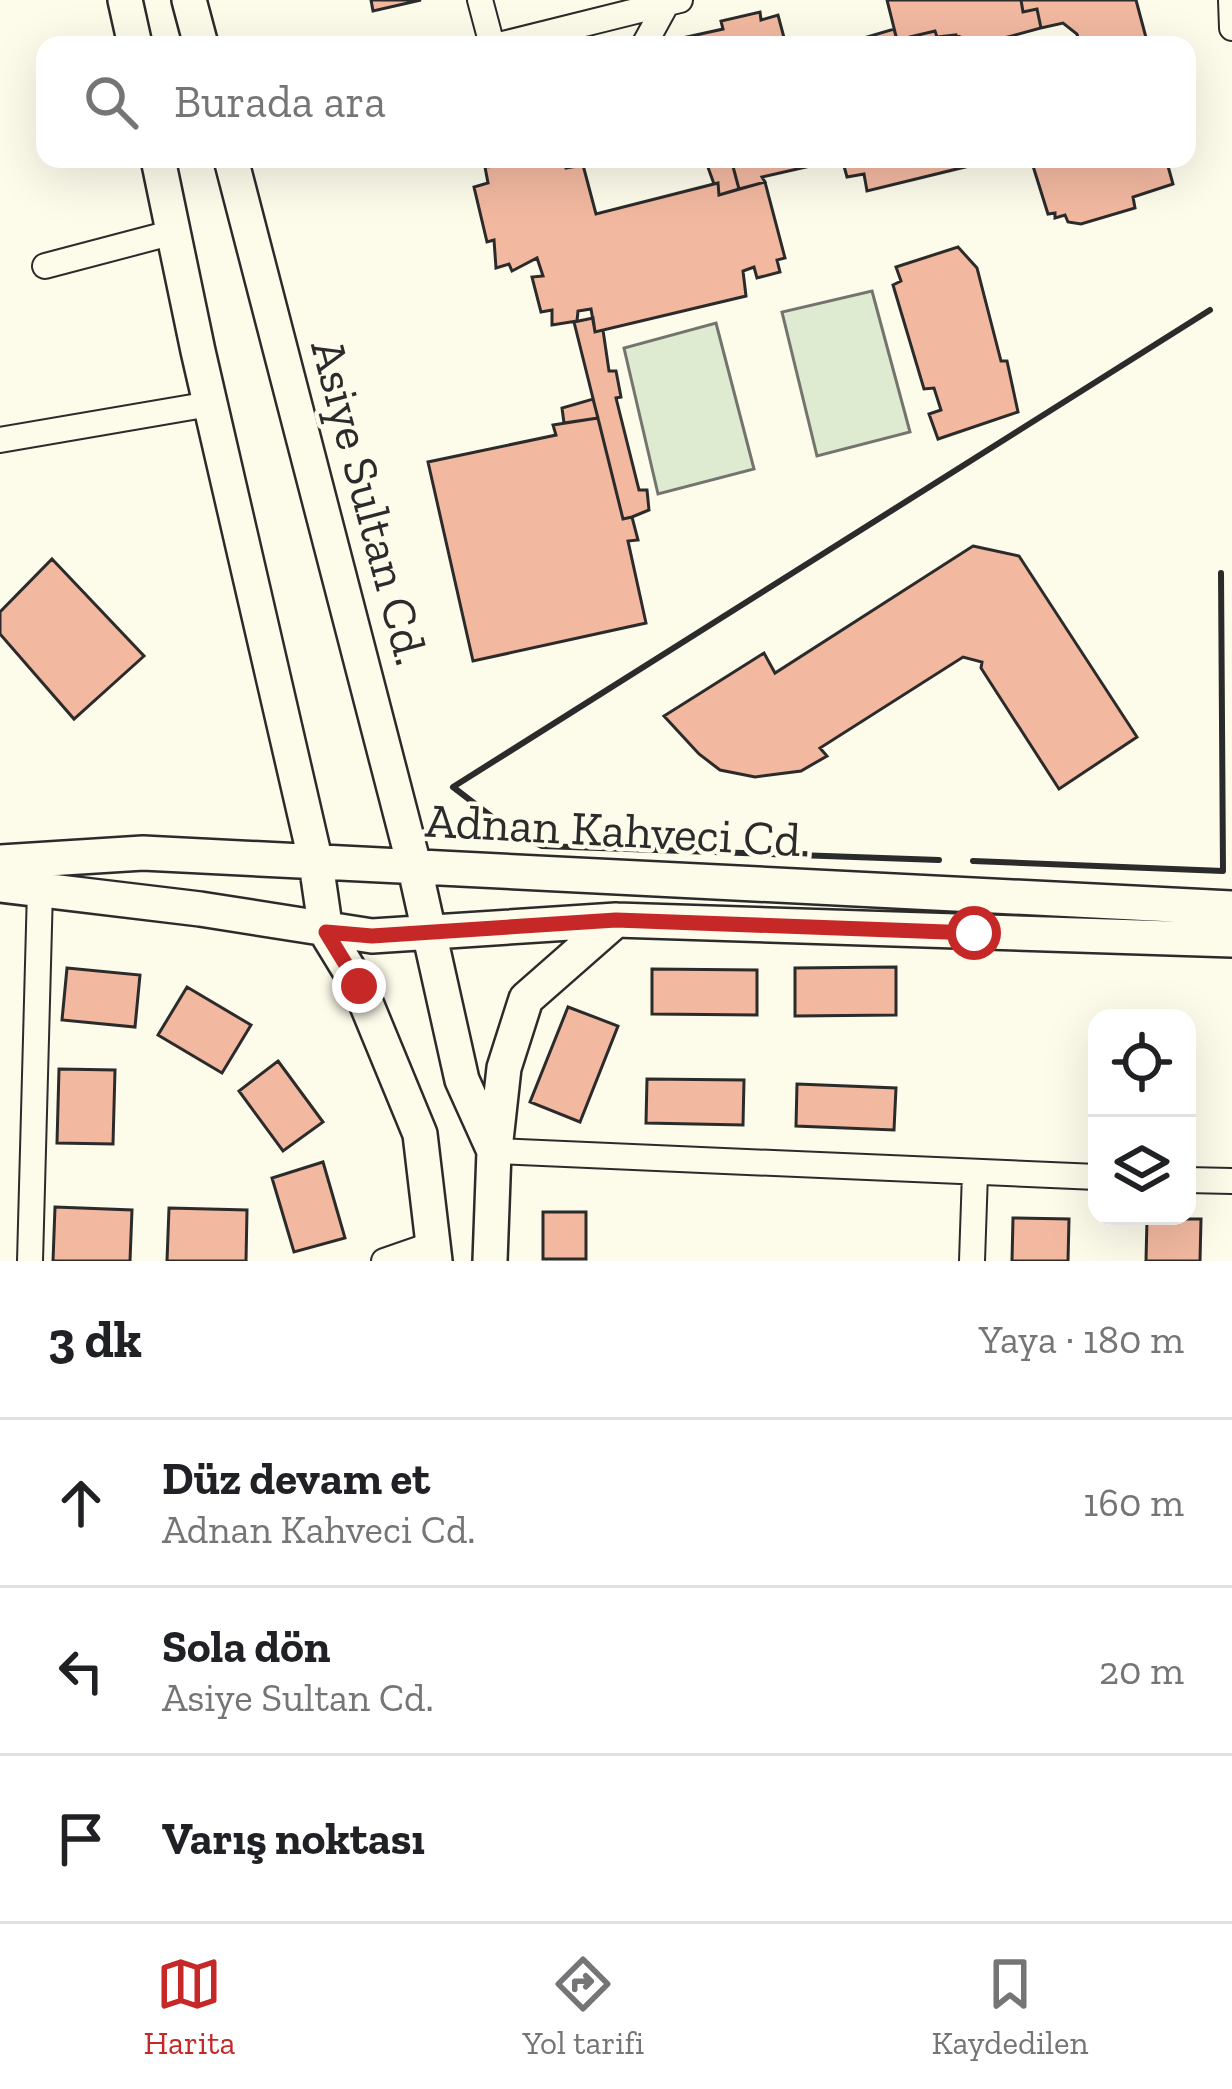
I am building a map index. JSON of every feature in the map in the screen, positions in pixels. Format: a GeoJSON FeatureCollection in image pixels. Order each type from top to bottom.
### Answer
{"type":"FeatureCollection","features":[{"type":"Feature","properties":{"kind":"street"},"geometry":{"type":"LineString","coordinates":[[125,0],[133,36]]}},
{"type":"Feature","properties":{"kind":"street"},"geometry":{"type":"LineString","coordinates":[[188,0],[198,36]]}},
{"type":"Feature","properties":{"kind":"street"},"geometry":{"type":"LineString","coordinates":[[480,0],[493,36]]}},
{"type":"Feature","properties":{"kind":"street"},"geometry":{"type":"LineString","coordinates":[[1231,0],[1232,28]]}},
{"type":"Feature","properties":{"kind":"street"},"geometry":{"type":"LineString","coordinates":[[533,36],[673,2]]}},
{"type":"Feature","properties":{"kind":"street"},"geometry":{"type":"LineString","coordinates":[[650,36],[673,2]]}},
{"type":"Feature","properties":{"kind":"street"},"geometry":{"type":"LineString","coordinates":[[160,168],[316,863],[326,932],[359,986],[420,1134],[434,1252],[384,1261]]}},
{"type":"Feature","properties":{"kind":"street","name":"Asiye Sultan Cd."},"geometry":{"type":"LineString","coordinates":[[233,168],[416,868],[428,933]]}},
{"type":"Feature","properties":{"kind":"street"},"geometry":{"type":"LineString","coordinates":[[45,266],[174,232]]}},
{"type":"Feature","properties":{"kind":"street"},"geometry":{"type":"LineString","coordinates":[[0,440],[210,404]]}},
{"type":"Feature","properties":{"kind":"street","name":"Adnan Kahveci Cd."},"geometry":{"type":"LineString","coordinates":[[0,862],[143,853],[1232,908]]}},
{"type":"Feature","properties":{"kind":"street","name":"Adnan Kahveci Cd."},"geometry":{"type":"LineString","coordinates":[[0,885],[372,936],[616,920],[1232,940]]}},
{"type":"Feature","properties":{"kind":"street"},"geometry":{"type":"LineString","coordinates":[[30,1261],[40,890]]}},
{"type":"Feature","properties":{"kind":"street"},"geometry":{"type":"LineString","coordinates":[[490,1261],[494,1150],[504,1068],[526,999],[616,920]]}},
{"type":"Feature","properties":{"kind":"street"},"geometry":{"type":"LineString","coordinates":[[428,933],[462,1080],[494,1150]]}},
{"type":"Feature","properties":{"kind":"street"},"geometry":{"type":"LineString","coordinates":[[494,1150],[1088,1177]]}},
{"type":"Feature","properties":{"kind":"street"},"geometry":{"type":"LineString","coordinates":[[972,1261],[974,1173]]}},
{"type":"Feature","properties":{"kind":"street"},"geometry":{"type":"LineString","coordinates":[[1196,1180],[1232,1181]]}},
{"type":"Feature","properties":{"kind":"green space"},"geometry":{"type":"Polygon","coordinates":[[[872,291],[910,432],[817,456],[782,312],[872,291]]]}},
{"type":"Feature","properties":{"kind":"green space"},"geometry":{"type":"Polygon","coordinates":[[[716,323],[754,469],[658,494],[624,348],[716,323]]]}},
{"type":"Feature","properties":{"kind":"building"},"geometry":{"type":"Polygon","coordinates":[[[371,0],[421,0],[373,11],[371,0]]]}},
{"type":"Feature","properties":{"kind":"building"},"geometry":{"type":"Polygon","coordinates":[[[887,0],[1021,0],[1023,12],[1037,9],[1041,28],[1011,36],[937,36],[935,31],[896,36],[887,0]]]}},
{"type":"Feature","properties":{"kind":"building"},"geometry":{"type":"Polygon","coordinates":[[[1021,0],[1136,0],[1146,36],[1078,36],[1063,23],[1041,28],[1037,9],[1023,12],[1021,0]]]}},
{"type":"Feature","properties":{"kind":"building"},"geometry":{"type":"Polygon","coordinates":[[[760,12],[761,20],[778,15],[784,36],[691,36],[723,29],[721,21],[760,12]]]}},
{"type":"Feature","properties":{"kind":"building"},"geometry":{"type":"Polygon","coordinates":[[[485,168],[584,168],[596,214],[718,183],[719,195],[765,182],[785,258],[777,260],[780,272],[757,278],[754,267],[743,271],[746,296],[595,332],[591,309],[578,311],[577,321],[552,325],[552,310],[541,312],[532,277],[543,276],[537,258],[512,271],[509,264],[496,268],[494,240],[487,242],[474,187],[488,183],[485,168]]]}},
{"type":"Feature","properties":{"kind":"building"},"geometry":{"type":"Polygon","coordinates":[[[708,168],[733,168],[739,189],[719,195],[718,183],[714,184],[708,168]]]}},
{"type":"Feature","properties":{"kind":"building"},"geometry":{"type":"Polygon","coordinates":[[[733,168],[802,168],[762,177],[765,182],[739,189],[733,168]]]}},
{"type":"Feature","properties":{"kind":"building"},"geometry":{"type":"Polygon","coordinates":[[[844,168],[961,168],[867,191],[864,174],[847,177],[844,168]]]}},
{"type":"Feature","properties":{"kind":"building"},"geometry":{"type":"Polygon","coordinates":[[[1034,168],[1169,168],[1173,184],[1133,197],[1135,208],[1081,224],[1068,222],[1065,215],[1048,214],[1034,168]]]}},
{"type":"Feature","properties":{"kind":"building"},"geometry":{"type":"Polygon","coordinates":[[[958,247],[977,268],[1018,412],[938,439],[929,414],[941,410],[934,388],[924,389],[893,285],[901,281],[896,267],[958,247]]]}},
{"type":"Feature","properties":{"kind":"building"},"geometry":{"type":"Polygon","coordinates":[[[593,318],[595,332],[603,330],[609,371],[616,371],[621,397],[616,398],[639,490],[647,490],[649,510],[623,519],[574,322],[593,318]]]}},
{"type":"Feature","properties":{"kind":"building"},"geometry":{"type":"Polygon","coordinates":[[[593,399],[598,418],[564,423],[562,408],[593,399]]]}},
{"type":"Feature","properties":{"kind":"building"},"geometry":{"type":"Polygon","coordinates":[[[598,418],[623,519],[632,517],[638,540],[628,541],[646,623],[473,661],[428,462],[556,435],[553,425],[598,418]]]}},
{"type":"Feature","properties":{"kind":"building"},"geometry":{"type":"Polygon","coordinates":[[[973,546],[1019,556],[1137,737],[1059,789],[981,668],[982,662],[963,657],[820,748],[827,756],[801,771],[755,777],[720,770],[664,716],[764,653],[775,673],[973,546]]]}},
{"type":"Feature","properties":{"kind":"building"},"geometry":{"type":"Polygon","coordinates":[[[52,559],[144,656],[74,719],[0,634],[0,612],[52,559]]]}},
{"type":"Feature","properties":{"kind":"building"},"geometry":{"type":"Polygon","coordinates":[[[896,967],[896,1015],[795,1016],[795,968],[896,967]]]}},
{"type":"Feature","properties":{"kind":"building"},"geometry":{"type":"Polygon","coordinates":[[[67,968],[140,975],[135,1027],[62,1020],[67,968]]]}},
{"type":"Feature","properties":{"kind":"building"},"geometry":{"type":"Polygon","coordinates":[[[652,969],[757,970],[757,1015],[652,1014],[652,969]]]}},
{"type":"Feature","properties":{"kind":"building"},"geometry":{"type":"Polygon","coordinates":[[[187,987],[251,1025],[222,1073],[158,1035],[187,987]]]}},
{"type":"Feature","properties":{"kind":"building"},"geometry":{"type":"Polygon","coordinates":[[[568,1007],[618,1026],[580,1122],[530,1102],[568,1007]]]}},
{"type":"Feature","properties":{"kind":"building"},"geometry":{"type":"Polygon","coordinates":[[[278,1061],[323,1122],[283,1151],[239,1091],[278,1061]]]}},
{"type":"Feature","properties":{"kind":"building"},"geometry":{"type":"Polygon","coordinates":[[[59,1069],[115,1070],[113,1144],[57,1143],[59,1069]]]}},
{"type":"Feature","properties":{"kind":"building"},"geometry":{"type":"Polygon","coordinates":[[[647,1079],[744,1080],[743,1125],[646,1123],[647,1079]]]}},
{"type":"Feature","properties":{"kind":"building"},"geometry":{"type":"Polygon","coordinates":[[[797,1084],[896,1088],[894,1130],[796,1126],[797,1084]]]}},
{"type":"Feature","properties":{"kind":"building"},"geometry":{"type":"Polygon","coordinates":[[[323,1162],[345,1238],[294,1252],[272,1178],[323,1162]]]}},
{"type":"Feature","properties":{"kind":"building"},"geometry":{"type":"Polygon","coordinates":[[[55,1207],[132,1210],[130,1261],[53,1261],[55,1207]]]}},
{"type":"Feature","properties":{"kind":"building"},"geometry":{"type":"Polygon","coordinates":[[[169,1208],[247,1210],[246,1261],[167,1261],[169,1208]]]}},
{"type":"Feature","properties":{"kind":"building"},"geometry":{"type":"Polygon","coordinates":[[[543,1212],[586,1212],[586,1259],[543,1259],[543,1212]]]}},
{"type":"Feature","properties":{"kind":"building"},"geometry":{"type":"Polygon","coordinates":[[[1013,1218],[1069,1219],[1068,1261],[1012,1261],[1013,1218]]]}},
{"type":"Feature","properties":{"kind":"building"},"geometry":{"type":"Polygon","coordinates":[[[1196,1219],[1201,1219],[1200,1261],[1146,1261],[1147,1225],[1196,1225],[1196,1219]]]}},
{"type":"Feature","properties":{"kind":"wall"},"geometry":{"type":"LineString","coordinates":[[939,860],[542,846],[513,833],[453,787],[1210,310]]}},
{"type":"Feature","properties":{"kind":"wall"},"geometry":{"type":"LineString","coordinates":[[973,861],[1223,871],[1221,573]]}},
{"type":"Feature","properties":{"kind":"route"},"geometry":{"type":"LineString","coordinates":[[359,986],[326,932],[372,936],[616,920],[974,933]]}}]}
